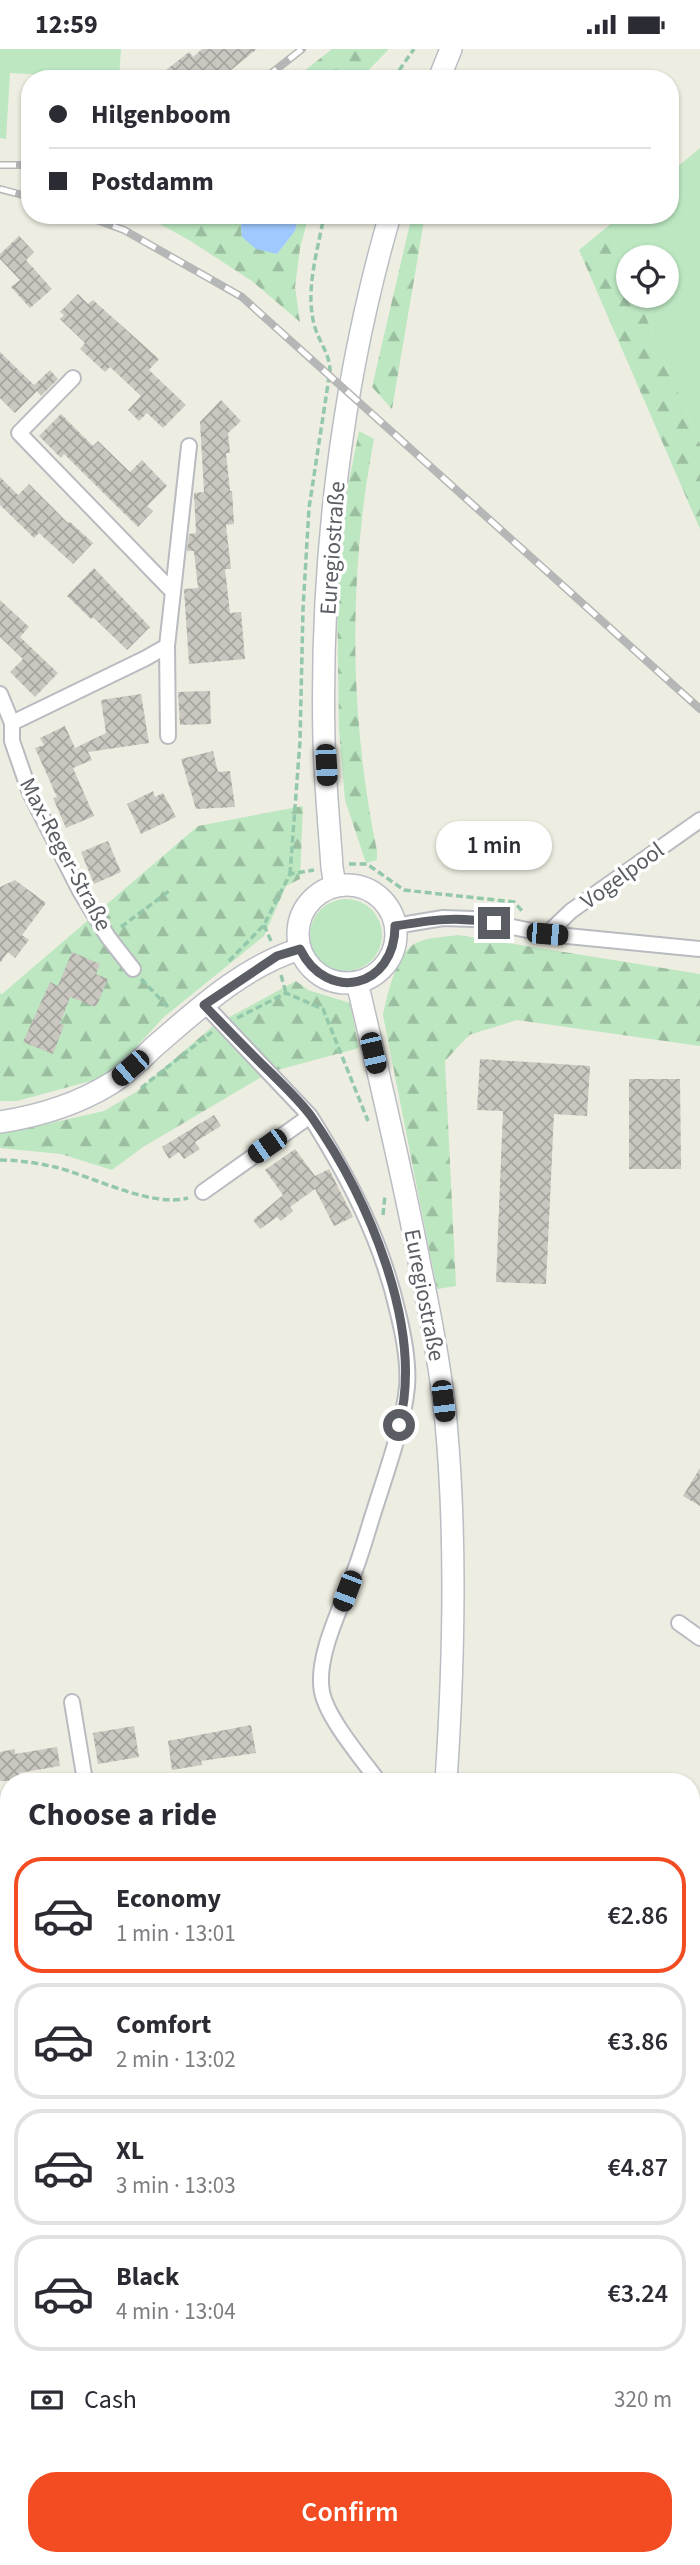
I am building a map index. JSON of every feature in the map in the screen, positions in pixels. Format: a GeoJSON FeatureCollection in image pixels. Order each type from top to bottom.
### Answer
{"type":"FeatureCollection","features":[{"type":"Feature","properties":{"kind":"main road"},"geometry":{"type":"LineString","coordinates":[[443,70],[451,49]]}},
{"type":"Feature","properties":{"kind":"main road","name":"Euregiostraße"},"geometry":{"type":"LineString","coordinates":[[333,876],[324,739],[326,615],[334,500],[349,395],[364,319],[388,224]]}},
{"type":"Feature","properties":{"kind":"main road"},"geometry":{"type":"LineString","coordinates":[[333,876],[367,889],[380,898],[390,911],[395,926],[393,948],[383,967],[371,977],[343,983],[329,980],[311,967],[300,949],[297,933],[300,917],[308,903],[333,876]]}},
{"type":"Feature","properties":{"kind":"main road"},"geometry":{"type":"LineString","coordinates":[[0,1122],[73,1105],[103,1089],[204,1005],[277,956],[300,949]]}},
{"type":"Feature","properties":{"kind":"main road","name":"Euregiostraße"},"geometry":{"type":"LineString","coordinates":[[357,982],[407,1199],[438,1359],[446,1422],[454,1546],[446,1773]]}},
{"type":"Feature","properties":{"kind":"street"},"geometry":{"type":"LineString","coordinates":[[73,378],[19,433],[172,591]]}},
{"type":"Feature","properties":{"kind":"street"},"geometry":{"type":"LineString","coordinates":[[169,736],[167,646],[189,446]]}},
{"type":"Feature","properties":{"kind":"street"},"geometry":{"type":"LineString","coordinates":[[12,723],[167,646]]}},
{"type":"Feature","properties":{"kind":"street","name":"Max-Reger-Straße"},"geometry":{"type":"LineString","coordinates":[[0,694],[12,723],[12,741],[30,793],[80,891],[108,936],[133,969]]}},
{"type":"Feature","properties":{"kind":"street","name":"Vogelpool"},"geometry":{"type":"LineString","coordinates":[[547,934],[580,905],[700,820]]}},
{"type":"Feature","properties":{"kind":"street"},"geometry":{"type":"LineString","coordinates":[[395,926],[443,918],[473,919],[547,934],[700,949]]}},
{"type":"Feature","properties":{"kind":"street"},"geometry":{"type":"LineString","coordinates":[[204,1005],[310,1115],[345,1171],[380,1249],[394,1292],[406,1361],[407,1386],[396,1440],[355,1570],[331,1633],[321,1680],[322,1693],[330,1712],[373,1773]]}},
{"type":"Feature","properties":{"kind":"street"},"geometry":{"type":"LineString","coordinates":[[203,1192],[310,1115]]}},
{"type":"Feature","properties":{"kind":"street"},"geometry":{"type":"LineString","coordinates":[[679,1623],[700,1638]]}},
{"type":"Feature","properties":{"kind":"street"},"geometry":{"type":"LineString","coordinates":[[72,1702],[84,1773]]}},
{"type":"Feature","properties":{"kind":"path"},"geometry":{"type":"LineString","coordinates":[[399,70],[414,49]]}},
{"type":"Feature","properties":{"kind":"path"},"geometry":{"type":"LineString","coordinates":[[264,925],[290,874],[300,741],[309,508],[330,371],[329,357],[314,325],[311,305],[313,273],[322,224]]}},
{"type":"Feature","properties":{"kind":"path"},"geometry":{"type":"LineString","coordinates":[[290,874],[333,876],[367,864],[404,890],[514,902],[547,934]]}},
{"type":"Feature","properties":{"kind":"path"},"geometry":{"type":"LineString","coordinates":[[108,936],[169,891]]}},
{"type":"Feature","properties":{"kind":"path"},"geometry":{"type":"LineString","coordinates":[[133,969],[183,1023]]}},
{"type":"Feature","properties":{"kind":"path"},"geometry":{"type":"LineString","coordinates":[[286,993],[323,1009],[372,1131]]}},
{"type":"Feature","properties":{"kind":"path"},"geometry":{"type":"LineString","coordinates":[[0,1160],[56,1167],[109,1186],[160,1199],[184,1199],[203,1192]]}},
{"type":"Feature","properties":{"kind":"path"},"geometry":{"type":"LineString","coordinates":[[383,1216],[385,1192]]}},
{"type":"Feature","properties":{"kind":"green space"},"geometry":{"type":"Polygon","coordinates":[[[0,49],[121,49],[120,70],[21,70],[21,74],[10,73],[6,139],[0,138],[0,49]]]}},
{"type":"Feature","properties":{"kind":"green space"},"geometry":{"type":"Polygon","coordinates":[[[332,49],[389,49],[369,70],[305,70],[332,49]]]}},
{"type":"Feature","properties":{"kind":"green space"},"geometry":{"type":"Polygon","coordinates":[[[700,148],[700,444],[642,308],[679,308],[679,245],[616,245],[616,248],[607,227],[610,224],[679,224],[679,166],[700,148]]]}},
{"type":"Feature","properties":{"kind":"green space"},"geometry":{"type":"Polygon","coordinates":[[[160,224],[241,224],[242,237],[277,254],[295,231],[297,224],[307,224],[300,248],[295,287],[300,322],[252,281],[160,224]]]}},
{"type":"Feature","properties":{"kind":"green space"},"geometry":{"type":"Polygon","coordinates":[[[410,224],[423,224],[392,409],[372,387],[410,224]]]}},
{"type":"Feature","properties":{"kind":"green space"},"geometry":{"type":"Polygon","coordinates":[[[607,227],[616,248],[616,308],[642,308],[700,444],[700,529],[579,250],[607,227]]]}},
{"type":"Feature","properties":{"kind":"green space"},"geometry":{"type":"Polygon","coordinates":[[[359,431],[374,439],[360,542],[355,645],[361,749],[377,851],[377,860],[366,863],[345,800],[339,730],[339,552],[345,501],[359,431]]]}},
{"type":"Feature","properties":{"kind":"green space"},"geometry":{"type":"Polygon","coordinates":[[[303,806],[300,879],[286,886],[264,936],[164,1017],[109,1076],[17,1101],[0,1101],[0,993],[198,826],[303,806]]]}},
{"type":"Feature","properties":{"kind":"green space"},"geometry":{"type":"Polygon","coordinates":[[[346,899],[360,902],[372,909],[379,921],[382,935],[379,949],[372,961],[360,968],[346,971],[332,968],[320,961],[313,949],[310,935],[313,921],[320,909],[332,902],[346,899]]]}},
{"type":"Feature","properties":{"kind":"green space"},"geometry":{"type":"Polygon","coordinates":[[[458,935],[700,974],[700,1046],[517,1020],[469,1035],[445,1061],[456,1286],[437,1289],[383,1015],[393,977],[408,950],[424,940],[458,935]]]}},
{"type":"Feature","properties":{"kind":"green space"},"geometry":{"type":"Polygon","coordinates":[[[296,981],[308,990],[350,1003],[359,1048],[270,1072],[143,1147],[112,1170],[61,1154],[0,1148],[0,1128],[25,1129],[104,1111],[136,1092],[213,1026],[296,981]]]}},
{"type":"Feature","properties":{"kind":"water"},"geometry":{"type":"Polygon","coordinates":[[[241,224],[297,224],[295,231],[277,254],[256,249],[242,237],[241,224]]]}},
{"type":"Feature","properties":{"kind":"building"},"geometry":{"type":"Polygon","coordinates":[[[202,49],[257,49],[231,70],[166,70],[189,52],[193,57],[202,49]]]}},
{"type":"Feature","properties":{"kind":"building"},"geometry":{"type":"Polygon","coordinates":[[[19,236],[34,252],[26,260],[52,289],[30,308],[11,287],[20,280],[0,259],[0,254],[19,236]]]}},
{"type":"Feature","properties":{"kind":"building"},"geometry":{"type":"Polygon","coordinates":[[[78,294],[88,304],[93,300],[159,359],[149,370],[186,405],[163,428],[147,413],[139,421],[128,410],[141,396],[110,367],[105,372],[80,349],[85,343],[60,319],[64,315],[60,312],[78,294]]]}},
{"type":"Feature","properties":{"kind":"building"},"geometry":{"type":"Polygon","coordinates":[[[0,352],[34,385],[50,370],[58,379],[41,396],[37,391],[15,413],[0,398],[0,352]]]}},
{"type":"Feature","properties":{"kind":"building"},"geometry":{"type":"Polygon","coordinates":[[[221,400],[241,421],[228,433],[230,453],[226,453],[234,524],[226,525],[231,569],[225,569],[230,613],[241,612],[245,659],[189,664],[184,589],[198,588],[194,551],[187,551],[189,534],[196,533],[194,493],[204,492],[200,422],[221,400]]]}},
{"type":"Feature","properties":{"kind":"building"},"geometry":{"type":"Polygon","coordinates":[[[61,414],[93,446],[98,441],[130,472],[142,460],[167,486],[147,506],[153,511],[138,527],[64,454],[61,458],[39,436],[61,414]]]}},
{"type":"Feature","properties":{"kind":"building"},"geometry":{"type":"Polygon","coordinates":[[[0,477],[18,495],[29,484],[68,523],[93,543],[73,564],[39,533],[34,538],[0,505],[0,477]]]}},
{"type":"Feature","properties":{"kind":"building"},"geometry":{"type":"Polygon","coordinates":[[[94,568],[150,627],[127,650],[67,596],[94,568]]]}},
{"type":"Feature","properties":{"kind":"building"},"geometry":{"type":"Polygon","coordinates":[[[0,600],[29,627],[20,637],[58,673],[35,697],[10,672],[23,659],[0,637],[0,600]]]}},
{"type":"Feature","properties":{"kind":"building"},"geometry":{"type":"Polygon","coordinates":[[[210,691],[211,724],[180,725],[178,692],[210,691]]]}},
{"type":"Feature","properties":{"kind":"building"},"geometry":{"type":"Polygon","coordinates":[[[141,694],[149,743],[88,752],[92,760],[73,768],[94,816],[66,828],[53,798],[57,797],[35,748],[44,745],[40,738],[65,726],[75,748],[106,733],[101,700],[141,694]]]}},
{"type":"Feature","properties":{"kind":"building"},"geometry":{"type":"Polygon","coordinates":[[[213,751],[218,772],[230,771],[235,807],[196,809],[181,759],[213,751]]]}},
{"type":"Feature","properties":{"kind":"building"},"geometry":{"type":"Polygon","coordinates":[[[153,791],[155,797],[163,793],[176,817],[141,834],[127,804],[153,791]]]}},
{"type":"Feature","properties":{"kind":"building"},"geometry":{"type":"Polygon","coordinates":[[[108,841],[121,872],[94,884],[81,852],[108,841]]]}},
{"type":"Feature","properties":{"kind":"building"},"geometry":{"type":"Polygon","coordinates":[[[15,880],[46,903],[22,935],[29,940],[15,958],[8,952],[0,963],[0,887],[15,880]]]}},
{"type":"Feature","properties":{"kind":"building"},"geometry":{"type":"Polygon","coordinates":[[[72,952],[100,964],[96,974],[108,979],[96,1007],[70,997],[60,1024],[64,1025],[53,1054],[23,1042],[50,982],[58,986],[72,952]]]}},
{"type":"Feature","properties":{"kind":"building"},"geometry":{"type":"Polygon","coordinates":[[[480,1059],[590,1066],[587,1116],[554,1114],[546,1284],[496,1282],[503,1111],[477,1110],[480,1059]]]}},
{"type":"Feature","properties":{"kind":"building"},"geometry":{"type":"Polygon","coordinates":[[[629,1079],[680,1079],[681,1169],[629,1169],[629,1079]]]}},
{"type":"Feature","properties":{"kind":"building"},"geometry":{"type":"Polygon","coordinates":[[[214,1115],[221,1126],[195,1142],[200,1149],[184,1159],[179,1152],[169,1159],[162,1147],[214,1115]]]}},
{"type":"Feature","properties":{"kind":"building"},"geometry":{"type":"Polygon","coordinates":[[[295,1149],[315,1176],[329,1169],[353,1217],[334,1226],[315,1189],[290,1207],[293,1211],[281,1221],[277,1217],[260,1229],[253,1220],[283,1195],[265,1170],[295,1149]]]}},
{"type":"Feature","properties":{"kind":"building"},"geometry":{"type":"Polygon","coordinates":[[[700,1468],[700,1506],[683,1496],[700,1468]]]}},
{"type":"Feature","properties":{"kind":"building"},"geometry":{"type":"Polygon","coordinates":[[[251,1725],[256,1753],[201,1761],[202,1765],[172,1770],[168,1741],[251,1725]]]}},
{"type":"Feature","properties":{"kind":"building"},"geometry":{"type":"Polygon","coordinates":[[[134,1726],[139,1757],[98,1764],[93,1733],[134,1726]]]}},
{"type":"Feature","properties":{"kind":"building"},"geometry":{"type":"Polygon","coordinates":[[[57,1747],[60,1766],[19,1773],[0,1773],[0,1752],[15,1749],[15,1754],[57,1747]]]}},
{"type":"Feature","properties":{"kind":"railway"},"geometry":{"type":"LineString","coordinates":[[275,70],[302,49]]}},
{"type":"Feature","properties":{"kind":"railway"},"geometry":{"type":"LineString","coordinates":[[0,165],[21,165]]}},
{"type":"Feature","properties":{"kind":"railway"},"geometry":{"type":"LineString","coordinates":[[0,189],[21,195]]}},
{"type":"Feature","properties":{"kind":"railway"},"geometry":{"type":"LineString","coordinates":[[108,224],[124,230],[242,297],[700,709]]}},
{"type":"Feature","properties":{"kind":"route"},"geometry":{"type":"LineString","coordinates":[[399,1425],[407,1386],[402,1329],[380,1249],[345,1171],[310,1115],[204,1005],[277,956],[300,949],[306,962],[329,980],[357,982],[371,977],[383,967],[391,955],[395,926],[443,918],[494,923]]}}]}
